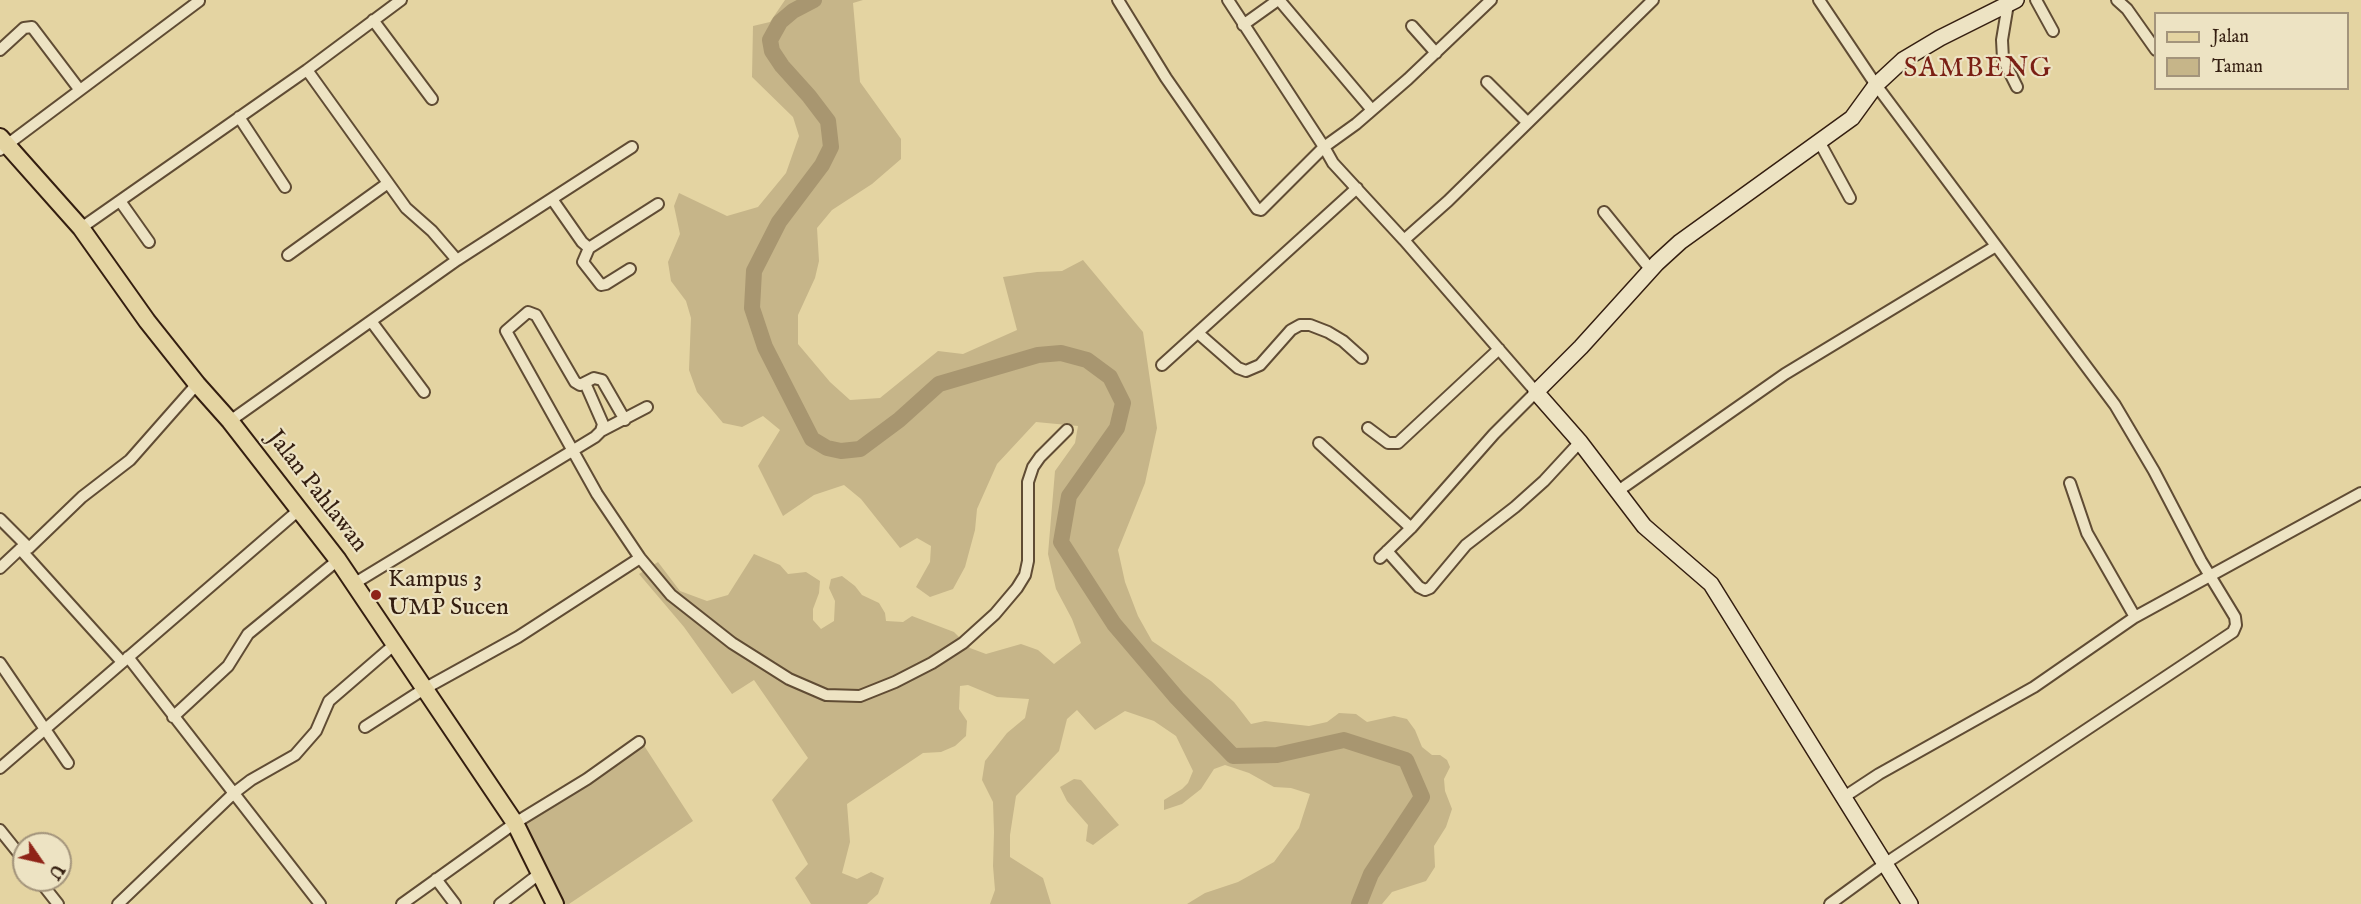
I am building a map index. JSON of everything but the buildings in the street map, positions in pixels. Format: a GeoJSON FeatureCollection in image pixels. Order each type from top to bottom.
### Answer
{"type":"FeatureCollection","features":[{"type":"Feature","properties":{"kind":"main road","name":"Jalan Pahlawan"},"geometry":{"type":"LineString","coordinates":[[2,144],[81,228],[147,321],[231,421],[355,583],[515,823],[555,904]]}},
{"type":"Feature","properties":{"kind":"street"},"geometry":{"type":"LineString","coordinates":[[81,228],[307,70],[402,0]]}},
{"type":"Feature","properties":{"kind":"street"},"geometry":{"type":"LineString","coordinates":[[1118,0],[1166,78],[1257,209],[1265,209],[1324,147],[1372,110],[1491,0]]}},
{"type":"Feature","properties":{"kind":"street"},"geometry":{"type":"LineString","coordinates":[[1227,0],[1333,163],[1404,240],[1580,442],[1644,526],[1710,584],[1910,904]]}},
{"type":"Feature","properties":{"kind":"street"},"geometry":{"type":"LineString","coordinates":[[1244,25],[1278,0],[1280,1],[1372,110]]}},
{"type":"Feature","properties":{"kind":"street"},"geometry":{"type":"LineString","coordinates":[[1404,240],[1448,201],[1653,0]]}},
{"type":"Feature","properties":{"kind":"street"},"geometry":{"type":"LineString","coordinates":[[1818,0],[1876,85],[2115,405],[2154,471],[2209,575],[2235,617],[2236,625],[2233,632],[1886,863],[1830,904]]}},
{"type":"Feature","properties":{"kind":"street"},"geometry":{"type":"LineString","coordinates":[[2036,0],[2053,31]]}},
{"type":"Feature","properties":{"kind":"street"},"geometry":{"type":"LineString","coordinates":[[2117,0],[2127,9],[2154,47]]}},
{"type":"Feature","properties":{"kind":"street"},"geometry":{"type":"LineString","coordinates":[[2,144],[199,1]]}},
{"type":"Feature","properties":{"kind":"street"},"geometry":{"type":"LineString","coordinates":[[1580,442],[1522,500],[1466,545],[1430,588],[1425,590],[1419,587],[1383,555],[1494,434],[1581,347],[1651,270],[1702,225],[1852,118],[1876,85],[1896,66],[1917,51],[2012,2]]}},
{"type":"Feature","properties":{"kind":"street"},"geometry":{"type":"LineString","coordinates":[[2012,2],[2002,40],[2003,59],[2017,87]]}},
{"type":"Feature","properties":{"kind":"street"},"geometry":{"type":"LineString","coordinates":[[373,20],[432,99]]}},
{"type":"Feature","properties":{"kind":"street"},"geometry":{"type":"LineString","coordinates":[[1412,26],[1436,53]]}},
{"type":"Feature","properties":{"kind":"street"},"geometry":{"type":"LineString","coordinates":[[0,50],[24,28],[32,27],[79,89]]}},
{"type":"Feature","properties":{"kind":"street"},"geometry":{"type":"LineString","coordinates":[[307,70],[406,208],[432,231],[457,260]]}},
{"type":"Feature","properties":{"kind":"street"},"geometry":{"type":"LineString","coordinates":[[1487,82],[1527,122]]}},
{"type":"Feature","properties":{"kind":"street"},"geometry":{"type":"LineString","coordinates":[[239,117],[285,187]]}},
{"type":"Feature","properties":{"kind":"street"},"geometry":{"type":"LineString","coordinates":[[1820,143],[1850,198]]}},
{"type":"Feature","properties":{"kind":"street"},"geometry":{"type":"LineString","coordinates":[[231,421],[457,260],[632,147]]}},
{"type":"Feature","properties":{"kind":"street"},"geometry":{"type":"LineString","coordinates":[[288,255],[388,183]]}},
{"type":"Feature","properties":{"kind":"street"},"geometry":{"type":"LineString","coordinates":[[1161,365],[1357,189]]}},
{"type":"Feature","properties":{"kind":"street"},"geometry":{"type":"LineString","coordinates":[[552,199],[582,242],[589,248]]}},
{"type":"Feature","properties":{"kind":"street"},"geometry":{"type":"LineString","coordinates":[[120,201],[149,242]]}},
{"type":"Feature","properties":{"kind":"street"},"geometry":{"type":"LineString","coordinates":[[630,269],[601,285],[583,262],[589,248],[658,204]]}},
{"type":"Feature","properties":{"kind":"street"},"geometry":{"type":"LineString","coordinates":[[1604,212],[1651,270]]}},
{"type":"Feature","properties":{"kind":"street"},"geometry":{"type":"LineString","coordinates":[[1618,491],[1785,374],[1996,246]]}},
{"type":"Feature","properties":{"kind":"street"},"geometry":{"type":"LineString","coordinates":[[625,420],[602,380],[594,378],[580,385],[575,382],[540,319],[532,312],[524,315],[507,331],[597,494],[640,558],[670,596],[742,649],[789,679],[826,695],[860,696],[895,682],[932,663],[963,643],[994,614],[1017,588],[1025,575],[1028,561],[1028,482],[1033,467],[1040,457],[1067,430]]}},
{"type":"Feature","properties":{"kind":"street"},"geometry":{"type":"LineString","coordinates":[[371,321],[424,393]]}},
{"type":"Feature","properties":{"kind":"street"},"geometry":{"type":"LineString","coordinates":[[1198,333],[1238,368],[1246,371],[1260,365],[1291,330],[1300,325],[1310,325],[1328,332],[1343,341],[1362,358]]}},
{"type":"Feature","properties":{"kind":"street"},"geometry":{"type":"LineString","coordinates":[[1368,428],[1388,443],[1398,443],[1499,349]]}},
{"type":"Feature","properties":{"kind":"street"},"geometry":{"type":"LineString","coordinates":[[585,383],[602,420],[601,430]]}},
{"type":"Feature","properties":{"kind":"street"},"geometry":{"type":"LineString","coordinates":[[0,568],[82,497],[130,460],[198,384]]}},
{"type":"Feature","properties":{"kind":"street"},"geometry":{"type":"LineString","coordinates":[[355,583],[573,452],[601,430],[647,407]]}},
{"type":"Feature","properties":{"kind":"street"},"geometry":{"type":"LineString","coordinates":[[1319,443],[1410,528]]}},
{"type":"Feature","properties":{"kind":"street"},"geometry":{"type":"LineString","coordinates":[[2070,483],[2087,533],[2135,617]]}},
{"type":"Feature","properties":{"kind":"street"},"geometry":{"type":"LineString","coordinates":[[1844,797],[1879,774],[2034,687],[2135,617],[2361,493]]}},
{"type":"Feature","properties":{"kind":"street"},"geometry":{"type":"LineString","coordinates":[[0,768],[300,509]]}},
{"type":"Feature","properties":{"kind":"street"},"geometry":{"type":"LineString","coordinates":[[0,519],[173,717],[320,904]]}},
{"type":"Feature","properties":{"kind":"street"},"geometry":{"type":"LineString","coordinates":[[365,727],[424,689],[518,637],[640,558]]}},
{"type":"Feature","properties":{"kind":"street"},"geometry":{"type":"LineString","coordinates":[[173,717],[228,666],[248,634],[338,560]]}},
{"type":"Feature","properties":{"kind":"street"},"geometry":{"type":"LineString","coordinates":[[118,904],[234,793],[251,780],[295,755],[316,731],[329,701],[395,644]]}},
{"type":"Feature","properties":{"kind":"street"},"geometry":{"type":"LineString","coordinates":[[0,663],[68,763]]}},
{"type":"Feature","properties":{"kind":"street"},"geometry":{"type":"LineString","coordinates":[[402,904],[515,823],[579,784],[639,741]]}},
{"type":"Feature","properties":{"kind":"street"},"geometry":{"type":"LineString","coordinates":[[0,830],[12,845]]}},
{"type":"Feature","properties":{"kind":"street"},"geometry":{"type":"LineString","coordinates":[[500,904],[539,874]]}},
{"type":"Feature","properties":{"kind":"street"},"geometry":{"type":"LineString","coordinates":[[436,879],[455,904]]}},
{"type":"Feature","properties":{"kind":"street"},"geometry":{"type":"LineString","coordinates":[[48,892],[58,904]]}},
{"type":"Feature","properties":{"kind":"green space"},"geometry":{"type":"Polygon","coordinates":[[[785,0],[863,0],[853,3],[860,82],[901,139],[901,159],[872,184],[832,210],[817,228],[819,261],[815,278],[798,315],[798,344],[830,382],[850,400],[880,398],[938,351],[963,354],[1017,330],[1003,277],[1062,271],[1083,260],[1143,332],[1157,428],[1145,483],[1118,550],[1125,582],[1138,616],[1152,641],[1211,681],[1234,702],[1251,724],[1265,721],[1309,726],[1327,722],[1339,713],[1356,714],[1367,722],[1394,716],[1407,719],[1415,730],[1422,747],[1432,755],[1440,755],[1447,760],[1450,767],[1444,779],[1445,791],[1452,809],[1446,827],[1434,846],[1435,867],[1426,881],[1392,892],[1382,904],[1187,904],[1205,893],[1238,882],[1274,862],[1299,828],[1310,794],[1291,788],[1274,787],[1249,773],[1225,765],[1214,769],[1201,789],[1182,804],[1164,810],[1164,800],[1188,783],[1193,771],[1176,736],[1154,721],[1125,711],[1095,730],[1077,710],[1067,719],[1059,751],[1016,796],[1010,835],[1010,857],[1043,878],[1051,904],[990,904],[995,890],[993,802],[982,780],[985,761],[1007,733],[1025,718],[1029,699],[997,697],[968,685],[960,686],[959,709],[967,721],[966,736],[955,746],[941,752],[923,753],[847,804],[850,842],[842,873],[857,879],[871,872],[884,878],[878,894],[867,904],[811,904],[795,878],[808,864],[772,800],[808,758],[754,680],[732,694],[684,627],[639,574],[658,562],[680,591],[707,601],[728,595],[754,554],[780,565],[788,574],[806,572],[820,581],[819,593],[813,609],[813,620],[821,629],[834,621],[835,601],[829,588],[831,579],[842,576],[862,595],[879,603],[885,613],[886,621],[903,622],[912,616],[954,632],[970,648],[986,654],[1021,644],[1038,650],[1054,664],[1081,643],[1072,619],[1056,589],[1048,554],[1055,471],[1075,443],[1078,426],[1036,422],[997,464],[977,509],[975,530],[965,567],[953,589],[930,597],[916,587],[930,562],[931,546],[917,538],[900,548],[861,499],[844,485],[814,495],[783,516],[758,466],[780,430],[763,416],[742,427],[723,423],[697,392],[689,370],[691,318],[686,301],[671,281],[668,262],[680,234],[674,206],[679,193],[727,216],[758,207],[786,173],[799,136],[793,117],[752,77],[753,26],[770,22],[785,0]]]}},
{"type":"Feature","properties":{"kind":"green space"},"geometry":{"type":"Polygon","coordinates":[[[643,744],[693,821],[569,904],[565,904],[520,823],[643,744]]]}},
{"type":"Feature","properties":{"kind":"green space"},"geometry":{"type":"Polygon","coordinates":[[[1074,779],[1081,780],[1119,825],[1093,845],[1086,841],[1088,825],[1067,801],[1060,787],[1074,779]]]}},
{"type":"Feature","properties":{"kind":"waterway"},"geometry":{"type":"LineString","coordinates":[[814,0],[793,11],[780,22],[770,40],[772,51],[782,66],[828,121],[831,147],[822,165],[779,222],[754,271],[752,308],[765,347],[812,439],[827,448],[841,451],[860,449],[899,420],[939,384],[1038,355],[1061,353],[1087,360],[1110,377],[1123,403],[1117,428],[1069,496],[1061,542],[1114,624],[1177,698],[1233,756],[1277,755],[1344,740],[1406,760],[1422,797],[1371,874],[1359,904]]}},
{"type":"Feature","properties":{"kind":"place","name":"Kampus 3 UMP Sucen"},"geometry":{"type":"Point","coordinates":[376,595]}},
{"type":"Feature","properties":{"kind":"district","name":"SAMBENG"},"geometry":{"type":"Point","coordinates":[1978,70]}}]}
